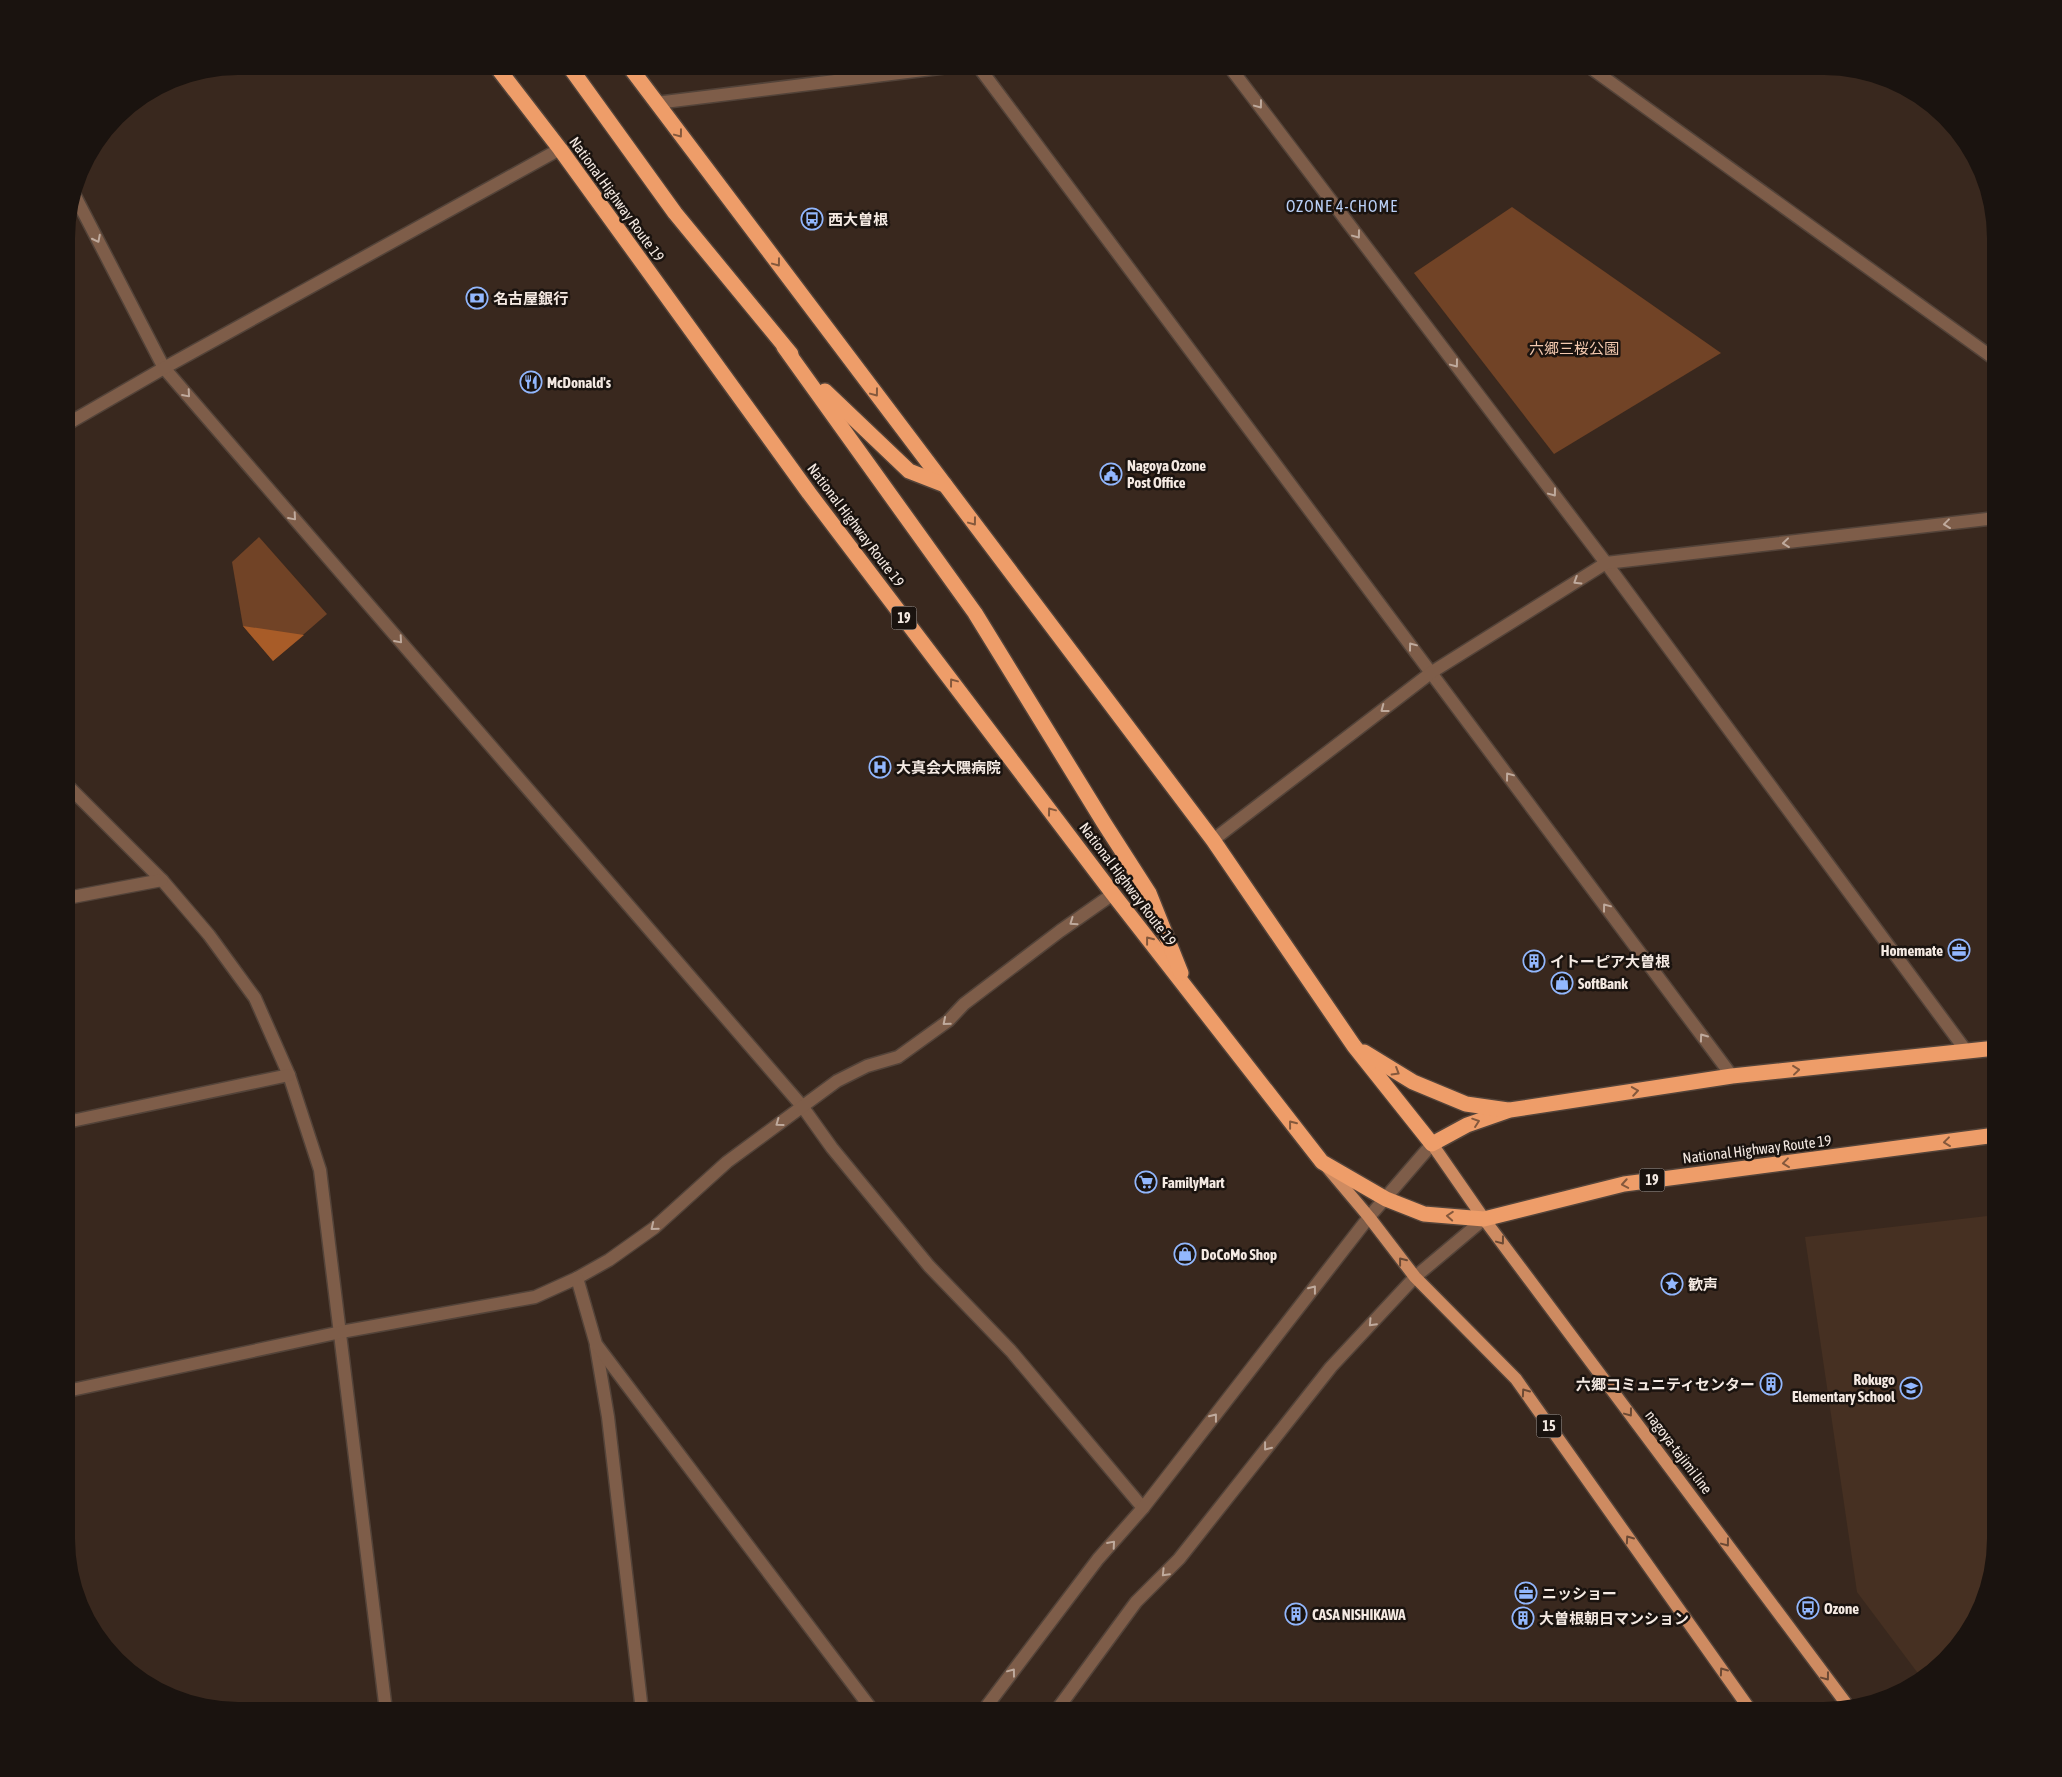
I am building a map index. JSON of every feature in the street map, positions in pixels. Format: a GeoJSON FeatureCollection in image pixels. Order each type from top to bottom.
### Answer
{"type":"FeatureCollection","features":[{"type":"Feature","properties":{"kind":"highway","name":"National Highway Route 19"},"geometry":{"type":"LineString","coordinates":[[503,75],[560,150],[803,485],[1113,894],[1322,1162],[1386,1199],[1424,1214],[1484,1219],[1624,1184],[1987,1136]]}},
{"type":"Feature","properties":{"kind":"highway"},"geometry":{"type":"LineString","coordinates":[[575,75],[674,213],[784,347],[840,407],[909,471],[944,485]]}},
{"type":"Feature","properties":{"kind":"highway"},"geometry":{"type":"LineString","coordinates":[[636,75],[1213,840],[1354,1046],[1432,1144],[1466,1125],[1510,1110],[1732,1076],[1987,1049]]}},
{"type":"Feature","properties":{"kind":"highway"},"geometry":{"type":"LineString","coordinates":[[784,347],[975,613],[1149,893],[1188,990]]}},
{"type":"Feature","properties":{"kind":"highway"},"geometry":{"type":"LineString","coordinates":[[1354,1046],[1413,1082],[1466,1104],[1510,1110]]}},
{"type":"Feature","properties":{"kind":"main road","name":"nagoya-tajimi line"},"geometry":{"type":"LineString","coordinates":[[1432,1144],[1484,1219],[1844,1701]]}},
{"type":"Feature","properties":{"kind":"main road","name":"15"},"geometry":{"type":"LineString","coordinates":[[1322,1162],[1369,1217],[1415,1278],[1516,1379],[1746,1702]]}},
{"type":"Feature","properties":{"kind":"street"},"geometry":{"type":"LineString","coordinates":[[656,103],[883,75]]}},
{"type":"Feature","properties":{"kind":"street"},"geometry":{"type":"LineString","coordinates":[[985,75],[1732,1076]]}},
{"type":"Feature","properties":{"kind":"street"},"geometry":{"type":"LineString","coordinates":[[1236,75],[1606,563],[1967,1052]]}},
{"type":"Feature","properties":{"kind":"street"},"geometry":{"type":"LineString","coordinates":[[1600,75],[1987,354]]}},
{"type":"Feature","properties":{"kind":"street"},"geometry":{"type":"LineString","coordinates":[[75,419],[164,368],[560,150]]}},
{"type":"Feature","properties":{"kind":"street"},"geometry":{"type":"LineString","coordinates":[[79,204],[164,368],[802,1106],[832,1148],[929,1266],[1010,1351],[1143,1508]]}},
{"type":"Feature","properties":{"kind":"street"},"geometry":{"type":"LineString","coordinates":[[1213,840],[1432,672],[1606,563],[1987,519]]}},
{"type":"Feature","properties":{"kind":"street"},"geometry":{"type":"LineString","coordinates":[[75,793],[162,880],[209,935],[255,998],[289,1075],[320,1170],[385,1702]]}},
{"type":"Feature","properties":{"kind":"street"},"geometry":{"type":"LineString","coordinates":[[75,896],[162,880]]}},
{"type":"Feature","properties":{"kind":"street"},"geometry":{"type":"LineString","coordinates":[[75,1389],[341,1332],[535,1297],[577,1278],[609,1260],[654,1228],[727,1162],[802,1106],[837,1081],[859,1069],[898,1057],[948,1021],[964,1004],[986,987],[1113,894]]}},
{"type":"Feature","properties":{"kind":"street"},"geometry":{"type":"LineString","coordinates":[[75,1120],[289,1075]]}},
{"type":"Feature","properties":{"kind":"street"},"geometry":{"type":"LineString","coordinates":[[990,1702],[1098,1559],[1143,1508],[1369,1217],[1432,1144]]}},
{"type":"Feature","properties":{"kind":"street"},"geometry":{"type":"LineString","coordinates":[[1063,1702],[1136,1602],[1179,1559],[1331,1366],[1415,1278],[1484,1219]]}},
{"type":"Feature","properties":{"kind":"street"},"geometry":{"type":"LineString","coordinates":[[577,1278],[596,1344],[608,1417],[641,1702]]}},
{"type":"Feature","properties":{"kind":"street"},"geometry":{"type":"LineString","coordinates":[[596,1344],[866,1702]]}},
{"type":"Feature","properties":{"kind":"shaded area"},"geometry":{"type":"Polygon","coordinates":[[[243,626],[304,635],[273,661],[243,626]]]}},
{"type":"Feature","properties":{"kind":"shaded area","name":"Rokugo Elementary School"},"geometry":{"type":"Polygon","coordinates":[[[1987,1216],[1986,1561],[1978,1592],[1960,1630],[1947,1647],[1918,1673],[1857,1592],[1805,1237],[1987,1216]]]}},
{"type":"Feature","properties":{"kind":"green space","name":"六郷三桜公園"},"geometry":{"type":"Polygon","coordinates":[[[1512,207],[1721,353],[1554,454],[1414,273],[1512,207]]]}},
{"type":"Feature","properties":{"kind":"green space"},"geometry":{"type":"Polygon","coordinates":[[[259,537],[327,614],[273,661],[243,626],[232,562],[259,537]]]}},
{"type":"Feature","properties":{"kind":"place","name":"西大曽根"},"geometry":{"type":"Point","coordinates":[812,219]}},
{"type":"Feature","properties":{"kind":"place","name":"名古屋銀行"},"geometry":{"type":"Point","coordinates":[477,298]}},
{"type":"Feature","properties":{"kind":"place","name":"McDonald's"},"geometry":{"type":"Point","coordinates":[531,382]}},
{"type":"Feature","properties":{"kind":"place","name":"Nagoya Ozone Post Office"},"geometry":{"type":"Point","coordinates":[1111,474]}},
{"type":"Feature","properties":{"kind":"place","name":"大真会大隈病院"},"geometry":{"type":"Point","coordinates":[880,767]}},
{"type":"Feature","properties":{"kind":"place","name":"Homemate"},"geometry":{"type":"Point","coordinates":[1959,950]}},
{"type":"Feature","properties":{"kind":"place","name":"イトーピア大曽根"},"geometry":{"type":"Point","coordinates":[1534,961]}},
{"type":"Feature","properties":{"kind":"place","name":"SoftBank"},"geometry":{"type":"Point","coordinates":[1562,983]}},
{"type":"Feature","properties":{"kind":"place","name":"FamilyMart"},"geometry":{"type":"Point","coordinates":[1146,1182]}},
{"type":"Feature","properties":{"kind":"place","name":"DoCoMo Shop"},"geometry":{"type":"Point","coordinates":[1185,1254]}},
{"type":"Feature","properties":{"kind":"place","name":"歓声"},"geometry":{"type":"Point","coordinates":[1672,1284]}},
{"type":"Feature","properties":{"kind":"place","name":"六郷コミュニティセンター"},"geometry":{"type":"Point","coordinates":[1771,1384]}},
{"type":"Feature","properties":{"kind":"place","name":"Rokugo Elementary School"},"geometry":{"type":"Point","coordinates":[1911,1388]}},
{"type":"Feature","properties":{"kind":"place","name":"ニッショー"},"geometry":{"type":"Point","coordinates":[1526,1593]}},
{"type":"Feature","properties":{"kind":"place","name":"Ozone"},"geometry":{"type":"Point","coordinates":[1808,1608]}},
{"type":"Feature","properties":{"kind":"place","name":"CASA NISHIKAWA"},"geometry":{"type":"Point","coordinates":[1296,1614]}},
{"type":"Feature","properties":{"kind":"place","name":"大曽根朝日マンション"},"geometry":{"type":"Point","coordinates":[1523,1618]}},
{"type":"Feature","properties":{"kind":"district","name":"OZONE 4-CHOME"},"geometry":{"type":"Point","coordinates":[1342,206]}}]}
